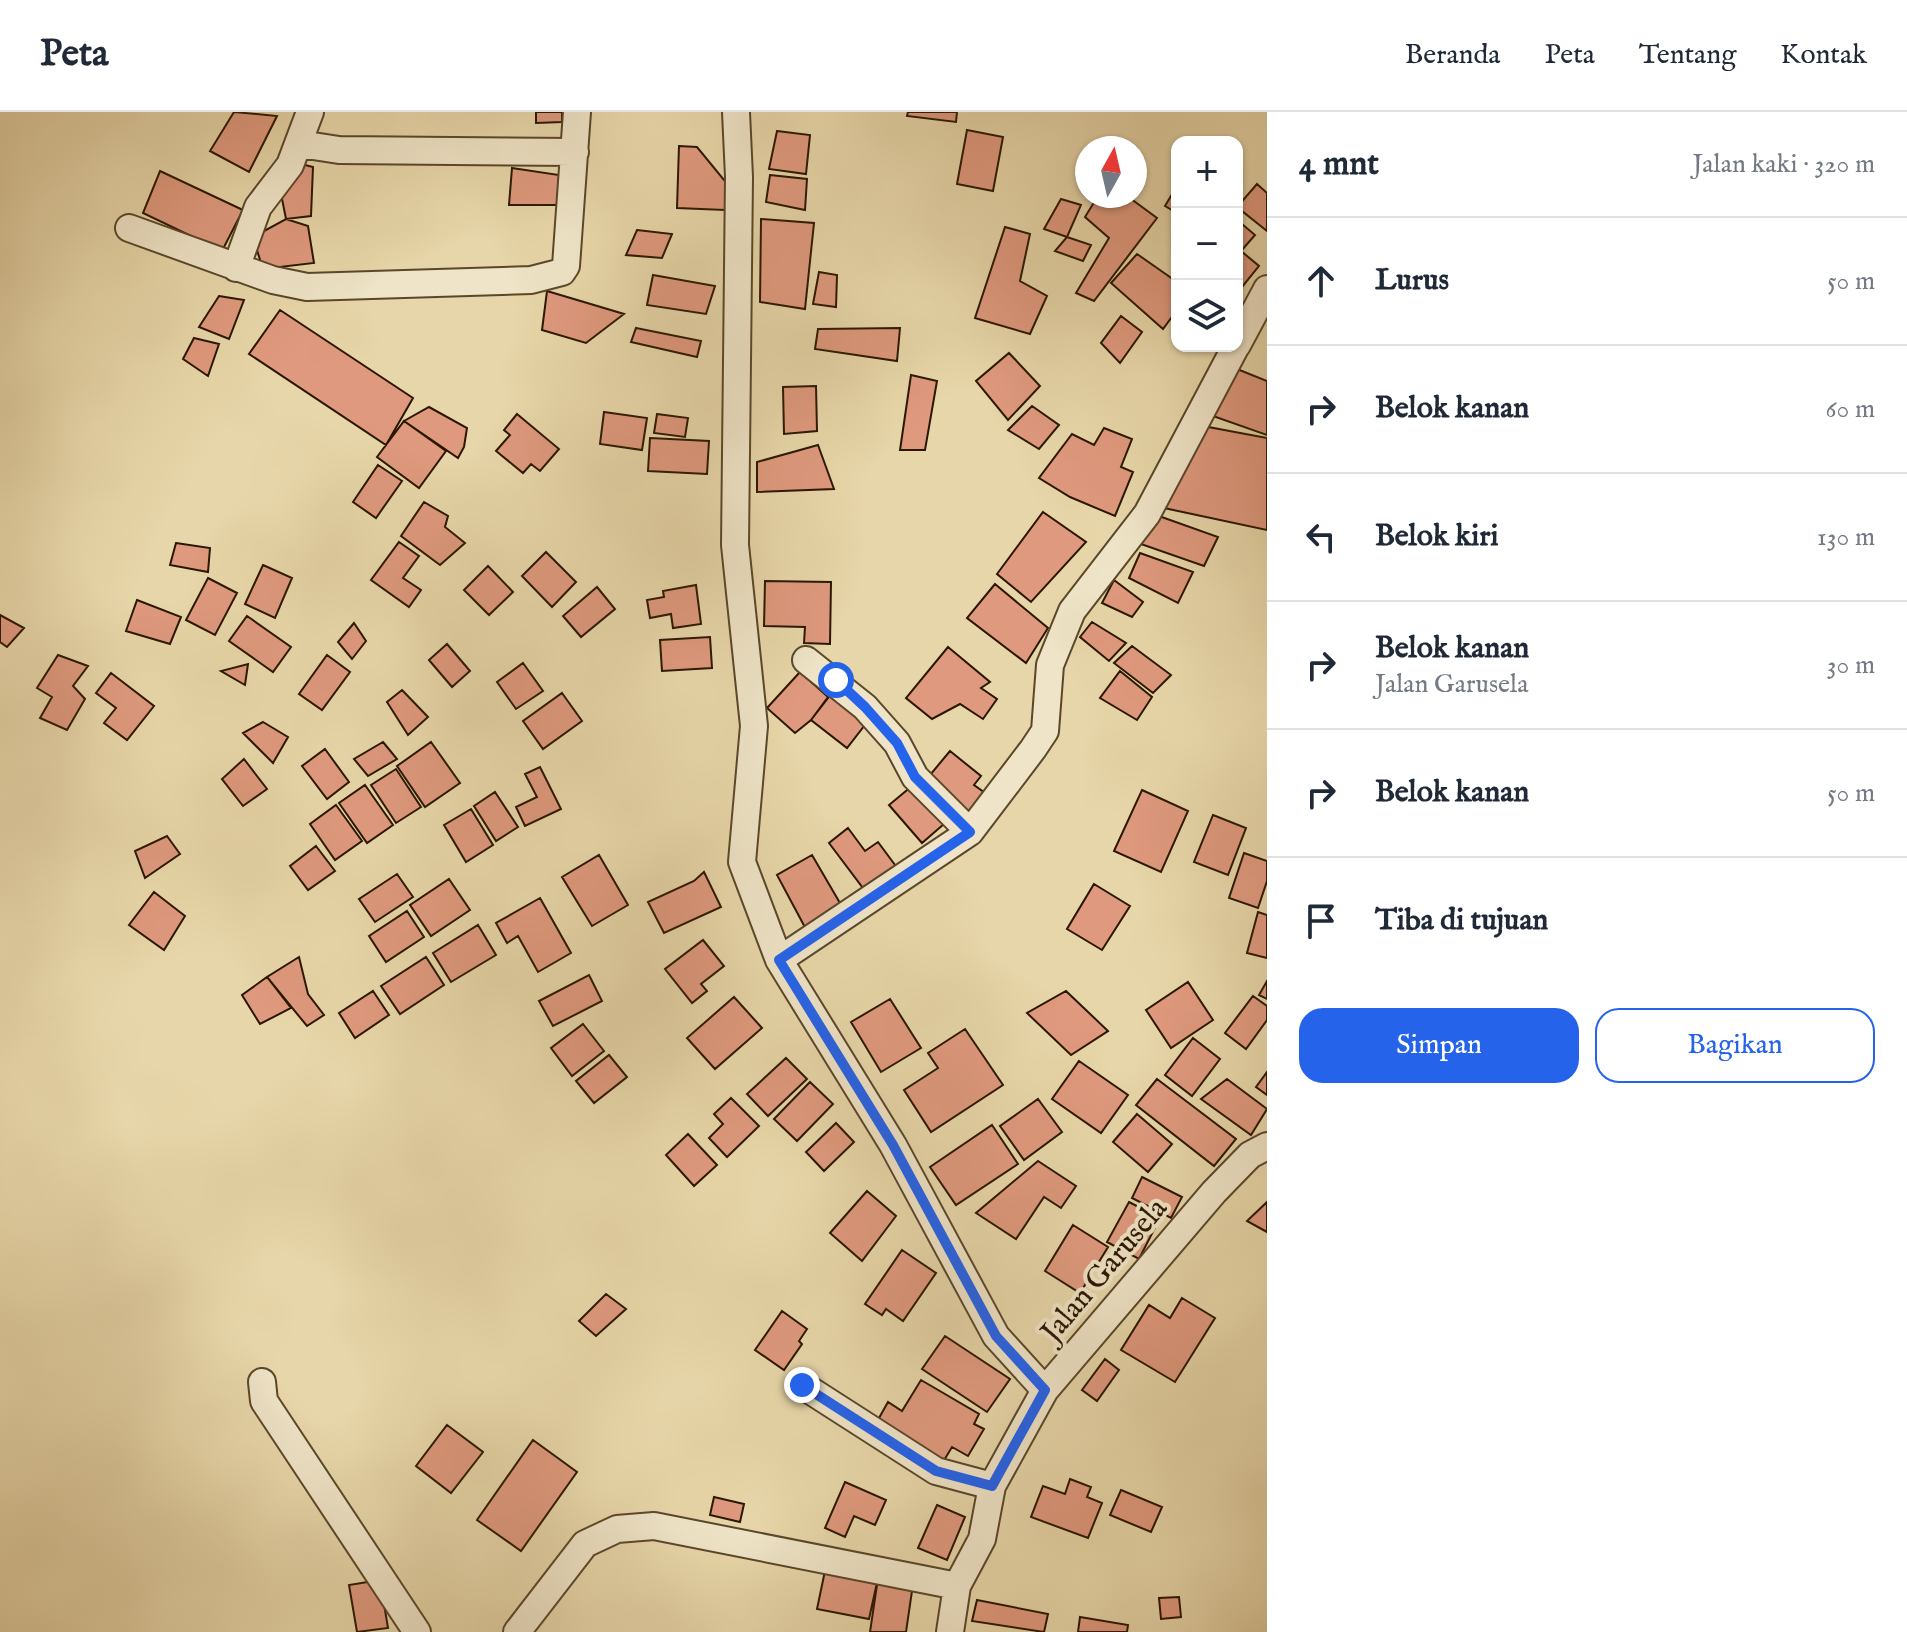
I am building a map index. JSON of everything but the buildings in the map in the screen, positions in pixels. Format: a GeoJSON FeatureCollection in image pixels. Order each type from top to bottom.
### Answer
{"type":"FeatureCollection","features":[{"type":"Feature","properties":{"kind":"street"},"geometry":{"type":"LineString","coordinates":[[236,268],[258,207],[290,165],[310,112]]}},
{"type":"Feature","properties":{"kind":"street"},"geometry":{"type":"LineString","coordinates":[[129,228],[236,268],[307,287],[531,280],[553,275],[566,266],[577,112]]}},
{"type":"Feature","properties":{"kind":"street"},"geometry":{"type":"LineString","coordinates":[[736,112],[739,177],[735,545],[754,726],[742,862],[779,960],[893,1145],[996,1336],[1045,1390]]}},
{"type":"Feature","properties":{"kind":"street"},"geometry":{"type":"LineString","coordinates":[[300,144],[339,150],[575,152]]}},
{"type":"Feature","properties":{"kind":"street"},"geometry":{"type":"LineString","coordinates":[[1243,335],[1267,289]]}},
{"type":"Feature","properties":{"kind":"street"},"geometry":{"type":"LineString","coordinates":[[779,960],[970,832],[1045,731],[1050,665],[1072,611],[1147,514],[1234,352]]}},
{"type":"Feature","properties":{"kind":"street"},"geometry":{"type":"LineString","coordinates":[[806,660],[865,707],[897,743],[915,777],[970,832]]}},
{"type":"Feature","properties":{"kind":"street","name":"Jalan Garusela"},"geometry":{"type":"LineString","coordinates":[[950,1632],[957,1586],[969,1569],[982,1539],[992,1486],[1045,1390],[1214,1192],[1250,1155],[1267,1146]]}},
{"type":"Feature","properties":{"kind":"street"},"geometry":{"type":"LineString","coordinates":[[262,1382],[264,1401],[417,1632]]}},
{"type":"Feature","properties":{"kind":"street"},"geometry":{"type":"LineString","coordinates":[[802,1385],[936,1471],[992,1486]]}},
{"type":"Feature","properties":{"kind":"street"},"geometry":{"type":"LineString","coordinates":[[517,1632],[585,1544],[617,1529],[654,1526],[957,1586]]}},
{"type":"Feature","properties":{"kind":"route"},"geometry":{"type":"LineString","coordinates":[[802,1385],[936,1471],[992,1486],[1045,1390],[996,1336],[893,1145],[779,960],[970,832],[915,777],[897,743],[836,680]]}}]}
